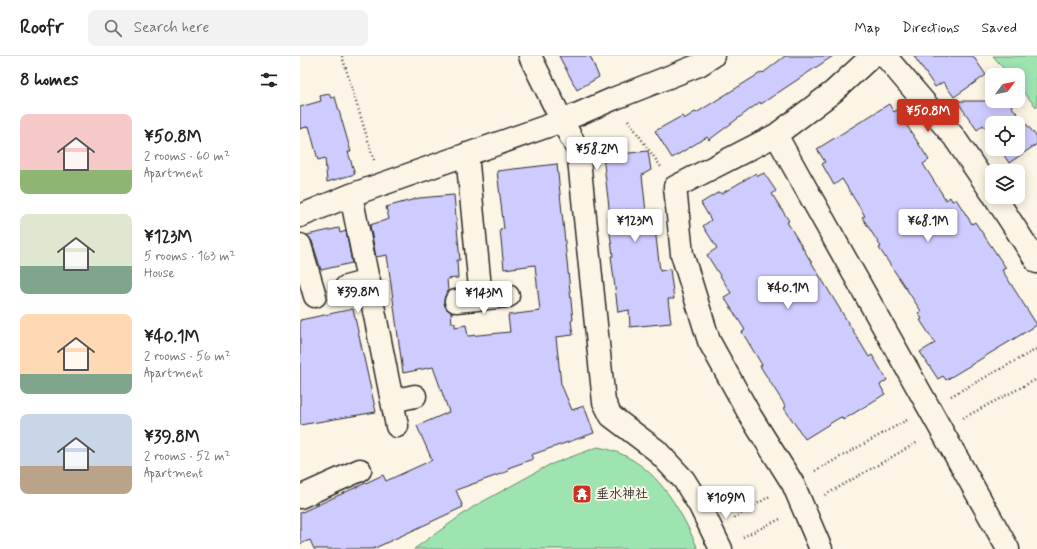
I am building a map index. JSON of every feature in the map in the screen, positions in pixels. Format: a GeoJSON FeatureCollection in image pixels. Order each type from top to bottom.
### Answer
{"type":"FeatureCollection","features":[{"type":"Feature","properties":{"kind":"street"},"geometry":{"type":"LineString","coordinates":[[530,56],[578,150],[604,402],[610,416],[656,450],[684,480],[700,506],[719,544]]}},
{"type":"Feature","properties":{"kind":"street"},"geometry":{"type":"LineString","coordinates":[[300,216],[351,195],[562,121],[699,65],[713,56]]}},
{"type":"Feature","properties":{"kind":"street"},"geometry":{"type":"LineString","coordinates":[[821,549],[793,484],[751,417],[709,341],[682,254],[675,187],[776,135],[833,92],[872,56]]}},
{"type":"Feature","properties":{"kind":"street"},"geometry":{"type":"LineString","coordinates":[[886,56],[954,137],[985,183]]}},
{"type":"Feature","properties":{"kind":"street"},"geometry":{"type":"LineString","coordinates":[[776,135],[1008,549]]}},
{"type":"Feature","properties":{"kind":"street"},"geometry":{"type":"LineString","coordinates":[[467,154],[481,298]]}},
{"type":"Feature","properties":{"kind":"street"},"geometry":{"type":"LineString","coordinates":[[351,195],[397,426]]}},
{"type":"Feature","properties":{"kind":"street"},"geometry":{"type":"LineString","coordinates":[[1000,204],[1037,262]]}},
{"type":"Feature","properties":{"kind":"street"},"geometry":{"type":"LineString","coordinates":[[300,245],[315,296]]}},
{"type":"Feature","properties":{"kind":"street"},"geometry":{"type":"LineString","coordinates":[[346,286],[368,281]]}},
{"type":"Feature","properties":{"kind":"street"},"geometry":{"type":"LineString","coordinates":[[456,301],[508,296]]}},
{"type":"Feature","properties":{"kind":"street"},"geometry":{"type":"LineString","coordinates":[[392,401],[415,396]]}},
{"type":"Feature","properties":{"kind":"street"},"geometry":{"type":"LineString","coordinates":[[300,496],[360,470]]}},
{"type":"Feature","properties":{"kind":"path"},"geometry":{"type":"LineString","coordinates":[[342,56],[382,184]]}},
{"type":"Feature","properties":{"kind":"path"},"geometry":{"type":"LineString","coordinates":[[613,99],[675,187]]}},
{"type":"Feature","properties":{"kind":"path"},"geometry":{"type":"LineString","coordinates":[[719,544],[735,516],[1037,349]]}},
{"type":"Feature","properties":{"kind":"path"},"geometry":{"type":"LineString","coordinates":[[719,544],[746,536],[802,507],[940,430],[1037,379]]}},
{"type":"Feature","properties":{"kind":"green space"},"geometry":{"type":"Polygon","coordinates":[[[993,56],[1037,56],[1037,108],[1025,94],[1025,68],[1003,68],[993,56]]]}},
{"type":"Feature","properties":{"kind":"green space","name":"垂水神社"},"geometry":{"type":"Polygon","coordinates":[[[598,447],[617,452],[633,460],[648,471],[672,499],[698,549],[414,549],[473,507],[549,465],[598,447]]]}},
{"type":"Feature","properties":{"kind":"building"},"geometry":{"type":"Polygon","coordinates":[[[559,56],[590,56],[599,77],[577,90],[559,56]]]}},
{"type":"Feature","properties":{"kind":"building"},"geometry":{"type":"Polygon","coordinates":[[[785,56],[833,56],[761,104],[760,102],[709,140],[707,137],[672,158],[655,131],[682,116],[684,119],[695,112],[696,113],[762,72],[763,73],[785,56]]]}},
{"type":"Feature","properties":{"kind":"building"},"geometry":{"type":"Polygon","coordinates":[[[914,56],[973,56],[985,74],[985,76],[954,97],[943,82],[935,87],[914,56]]]}},
{"type":"Feature","properties":{"kind":"building"},"geometry":{"type":"Polygon","coordinates":[[[329,94],[331,98],[335,97],[351,152],[348,152],[355,174],[327,182],[325,158],[318,160],[309,126],[300,129],[300,107],[321,101],[320,96],[329,94]]]}},
{"type":"Feature","properties":{"kind":"building"},"geometry":{"type":"Polygon","coordinates":[[[957,101],[985,101],[985,108],[1013,108],[1019,116],[985,116],[985,128],[983,125],[977,130],[957,101]]]}},
{"type":"Feature","properties":{"kind":"building"},"geometry":{"type":"Polygon","coordinates":[[[889,104],[894,112],[897,110],[929,160],[923,164],[946,200],[950,197],[952,201],[956,199],[972,224],[975,222],[1006,268],[1002,270],[1037,325],[946,380],[943,376],[938,379],[920,352],[935,343],[920,320],[922,319],[918,313],[921,311],[879,248],[881,247],[862,217],[865,216],[842,179],[834,185],[822,164],[825,162],[817,149],[889,104]]]}},
{"type":"Feature","properties":{"kind":"building"},"geometry":{"type":"Polygon","coordinates":[[[1025,123],[1037,137],[1037,144],[1025,152],[1025,123]]]}},
{"type":"Feature","properties":{"kind":"building"},"geometry":{"type":"Polygon","coordinates":[[[648,151],[651,170],[642,175],[646,212],[653,211],[660,271],[670,269],[674,299],[668,299],[671,323],[630,327],[629,310],[618,312],[611,256],[613,256],[608,217],[610,216],[603,156],[648,151]]]}},
{"type":"Feature","properties":{"kind":"building"},"geometry":{"type":"Polygon","coordinates":[[[1004,156],[1019,156],[1009,163],[1004,156]]]}},
{"type":"Feature","properties":{"kind":"building"},"geometry":{"type":"Polygon","coordinates":[[[557,164],[573,320],[571,321],[573,335],[556,337],[561,384],[572,410],[584,406],[594,433],[531,455],[533,459],[508,468],[509,471],[456,490],[463,507],[373,549],[314,549],[310,540],[300,544],[300,513],[383,475],[386,481],[432,460],[417,426],[449,412],[433,367],[403,373],[387,255],[376,257],[370,225],[389,219],[386,207],[419,198],[454,195],[460,260],[457,260],[458,278],[447,279],[448,291],[444,302],[446,308],[451,312],[452,323],[455,323],[455,327],[466,325],[468,336],[510,332],[508,315],[540,311],[535,265],[504,269],[500,230],[504,229],[497,171],[557,164]]]}},
{"type":"Feature","properties":{"kind":"building"},"geometry":{"type":"Polygon","coordinates":[[[756,173],[758,176],[764,173],[776,191],[772,194],[789,221],[787,222],[869,357],[872,355],[887,380],[880,385],[885,394],[843,420],[842,417],[839,418],[805,439],[784,408],[786,407],[760,366],[762,365],[742,332],[745,330],[724,297],[731,293],[707,255],[717,248],[703,226],[711,220],[701,203],[719,192],[721,194],[756,173]]]}},
{"type":"Feature","properties":{"kind":"building"},"geometry":{"type":"Polygon","coordinates":[[[339,228],[340,233],[346,231],[352,263],[321,270],[312,241],[307,235],[339,228]]]}},
{"type":"Feature","properties":{"kind":"building"},"geometry":{"type":"Polygon","coordinates":[[[353,309],[376,412],[300,425],[300,320],[353,309]]]}},
{"type":"Feature","properties":{"kind":"place","name":"垂水神社"},"geometry":{"type":"Point","coordinates":[582,494]}}]}
